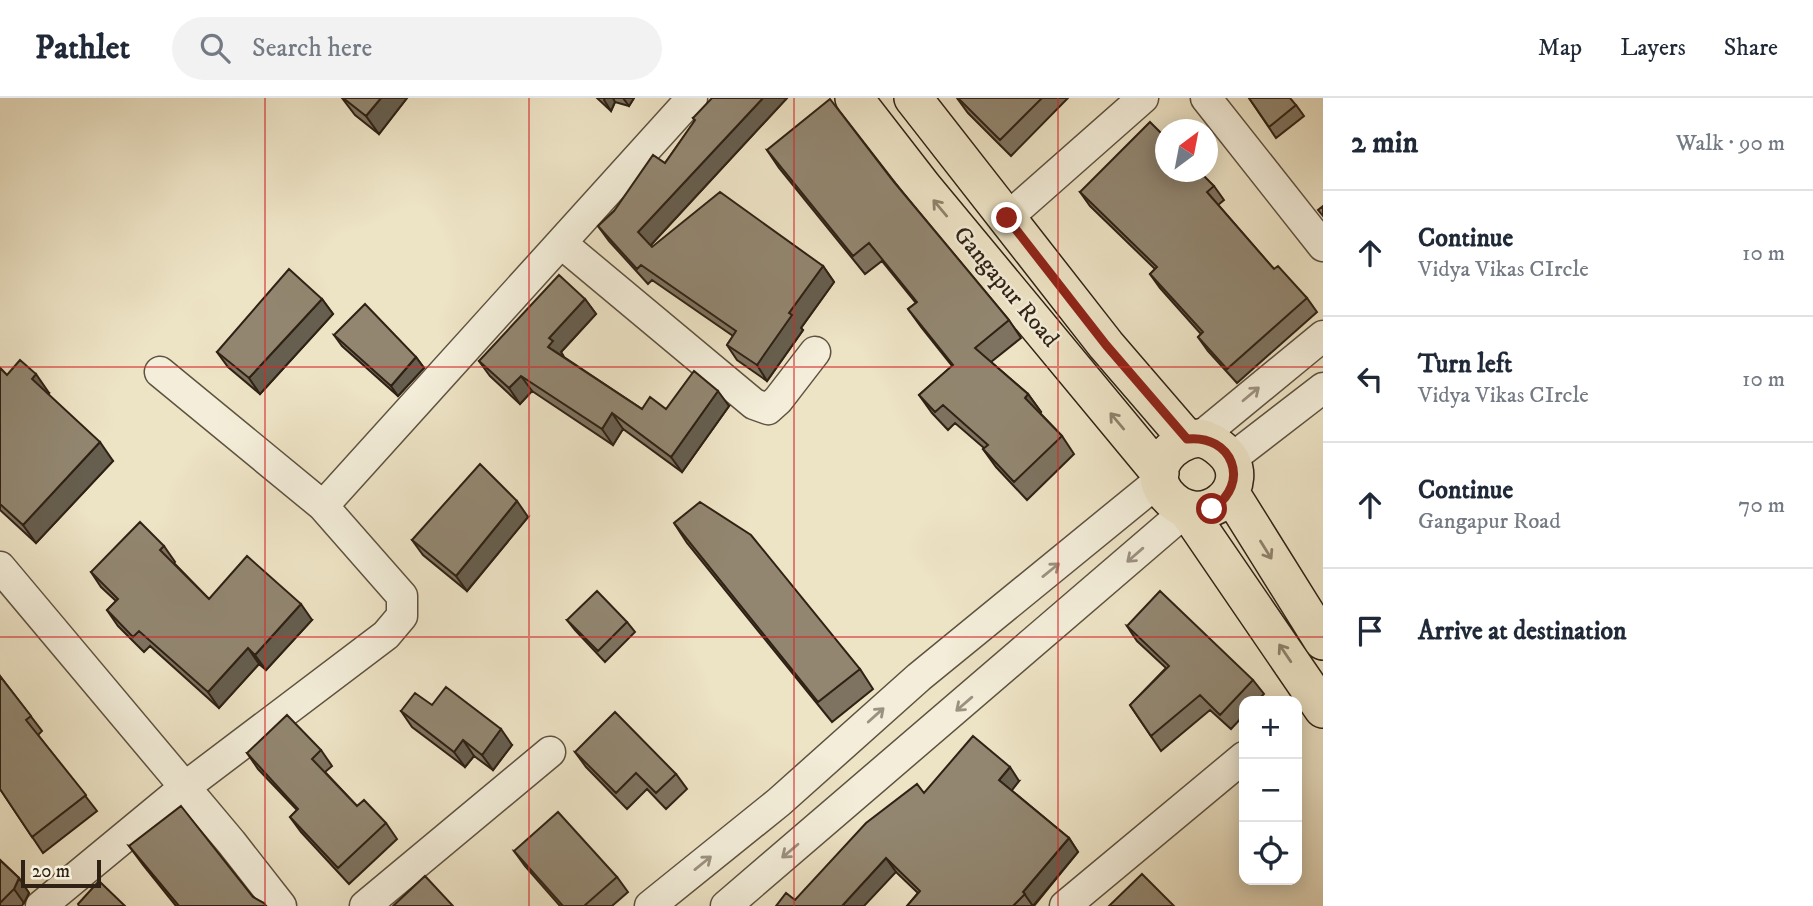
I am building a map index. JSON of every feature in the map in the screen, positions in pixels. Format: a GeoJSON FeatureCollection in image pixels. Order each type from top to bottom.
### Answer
{"type":"FeatureCollection","features":[{"type":"Feature","properties":{"kind":"main road","name":"Gangapur Road"},"geometry":{"type":"LineString","coordinates":[[854,98],[923,187],[1160,477]]}},
{"type":"Feature","properties":{"kind":"main road","name":"Gangapur Road"},"geometry":{"type":"LineString","coordinates":[[913,98],[1106,345],[1193,438]]}},
{"type":"Feature","properties":{"kind":"main road"},"geometry":{"type":"LineString","coordinates":[[1312,707],[1187,510],[1167,495],[1160,477],[1163,461],[1177,444],[1193,438],[1210,440],[1323,641]]}},
{"type":"Feature","properties":{"kind":"main road"},"geometry":{"type":"LineString","coordinates":[[1187,510],[1212,509],[1223,502],[1231,475]]}},
{"type":"Feature","properties":{"kind":"street"},"geometry":{"type":"LineString","coordinates":[[323,506],[692,98]]}},
{"type":"Feature","properties":{"kind":"street"},"geometry":{"type":"LineString","coordinates":[[1007,218],[1143,98]]}},
{"type":"Feature","properties":{"kind":"street"},"geometry":{"type":"LineString","coordinates":[[1206,98],[1323,246]]}},
{"type":"Feature","properties":{"kind":"street"},"geometry":{"type":"LineString","coordinates":[[561,243],[754,404],[768,409],[815,352]]}},
{"type":"Feature","properties":{"kind":"street"},"geometry":{"type":"LineString","coordinates":[[1193,438],[1323,336]]}},
{"type":"Feature","properties":{"kind":"street"},"geometry":{"type":"LineString","coordinates":[[41,906],[185,787],[386,635],[402,616],[402,596],[323,506],[160,372]]}},
{"type":"Feature","properties":{"kind":"street"},"geometry":{"type":"LineString","coordinates":[[1231,475],[1323,388]]}},
{"type":"Feature","properties":{"kind":"street"},"geometry":{"type":"LineString","coordinates":[[650,906],[779,802],[919,677],[1160,477]]}},
{"type":"Feature","properties":{"kind":"street"},"geometry":{"type":"LineString","coordinates":[[726,906],[1187,510]]}},
{"type":"Feature","properties":{"kind":"street"},"geometry":{"type":"LineString","coordinates":[[0,567],[281,906]]}},
{"type":"Feature","properties":{"kind":"street"},"geometry":{"type":"LineString","coordinates":[[365,906],[550,752]]}},
{"type":"Feature","properties":{"kind":"street"},"geometry":{"type":"LineString","coordinates":[[1065,906],[1242,759]]}},
{"type":"Feature","properties":{"kind":"building"},"geometry":{"type":"Polygon","coordinates":[[[343,98],[381,98],[366,116],[343,98]]]}},
{"type":"Feature","properties":{"kind":"building"},"geometry":{"type":"Polygon","coordinates":[[[712,98],[763,98],[638,232],[652,247],[720,192],[823,266],[789,313],[792,315],[757,365],[727,345],[736,331],[641,265],[637,269],[598,226],[614,211],[653,155],[665,163],[695,120],[693,118],[712,98]]]}},
{"type":"Feature","properties":{"kind":"building"},"geometry":{"type":"Polygon","coordinates":[[[958,98],[1042,98],[1000,140],[958,98]]]}},
{"type":"Feature","properties":{"kind":"building"},"geometry":{"type":"Polygon","coordinates":[[[1249,98],[1290,98],[1296,105],[1269,127],[1249,98]]]}},
{"type":"Feature","properties":{"kind":"building"},"geometry":{"type":"Polygon","coordinates":[[[830,99],[894,182],[1009,320],[975,348],[1028,394],[1025,398],[1062,436],[1014,482],[983,449],[988,445],[943,405],[935,412],[919,395],[953,365],[908,309],[917,302],[869,243],[853,256],[767,150],[830,99]]]}},
{"type":"Feature","properties":{"kind":"building"},"geometry":{"type":"Polygon","coordinates":[[[1150,122],[1155,127],[1155,182],[1210,182],[1214,186],[1207,192],[1274,269],[1278,266],[1307,298],[1227,369],[1198,337],[1203,332],[1150,274],[1157,267],[1080,192],[1150,122]]]}},
{"type":"Feature","properties":{"kind":"building"},"geometry":{"type":"Polygon","coordinates":[[[289,269],[322,299],[249,378],[217,352],[289,269]]]}},
{"type":"Feature","properties":{"kind":"building"},"geometry":{"type":"Polygon","coordinates":[[[559,275],[585,299],[549,338],[553,341],[548,347],[642,409],[650,397],[666,409],[694,371],[718,391],[671,457],[612,413],[602,429],[521,376],[509,388],[479,361],[559,275]]]}},
{"type":"Feature","properties":{"kind":"building"},"geometry":{"type":"Polygon","coordinates":[[[365,304],[416,357],[391,386],[334,335],[365,304]]]}},
{"type":"Feature","properties":{"kind":"building"},"geometry":{"type":"Polygon","coordinates":[[[20,360],[36,374],[32,379],[100,442],[23,525],[0,504],[0,368],[7,375],[20,360]]]}},
{"type":"Feature","properties":{"kind":"building"},"geometry":{"type":"Polygon","coordinates":[[[480,464],[517,501],[456,576],[412,540],[480,464]]]}},
{"type":"Feature","properties":{"kind":"building"},"geometry":{"type":"Polygon","coordinates":[[[700,502],[751,535],[860,669],[818,702],[674,523],[700,502]]]}},
{"type":"Feature","properties":{"kind":"building"},"geometry":{"type":"Polygon","coordinates":[[[140,522],[164,546],[160,550],[209,599],[247,556],[301,604],[255,655],[248,648],[208,692],[139,631],[133,637],[107,610],[118,599],[91,572],[140,522]]]}},
{"type":"Feature","properties":{"kind":"building"},"geometry":{"type":"Polygon","coordinates":[[[597,591],[627,622],[598,651],[567,620],[597,591]]]}},
{"type":"Feature","properties":{"kind":"building"},"geometry":{"type":"Polygon","coordinates":[[[1160,591],[1253,680],[1220,715],[1200,695],[1151,736],[1130,705],[1169,666],[1127,626],[1160,591]]]}},
{"type":"Feature","properties":{"kind":"building"},"geometry":{"type":"Polygon","coordinates":[[[0,676],[31,716],[26,720],[86,795],[32,837],[0,789],[0,676]]]}},
{"type":"Feature","properties":{"kind":"building"},"geometry":{"type":"Polygon","coordinates":[[[446,687],[501,729],[482,755],[463,740],[454,752],[401,711],[415,693],[432,705],[446,687]]]}},
{"type":"Feature","properties":{"kind":"building"},"geometry":{"type":"Polygon","coordinates":[[[615,712],[676,774],[656,793],[636,773],[616,793],[575,752],[615,712]]]}},
{"type":"Feature","properties":{"kind":"building"},"geometry":{"type":"Polygon","coordinates":[[[287,715],[321,750],[312,759],[357,806],[364,800],[386,823],[338,868],[290,817],[298,809],[247,753],[287,715]]]}},
{"type":"Feature","properties":{"kind":"building"},"geometry":{"type":"Polygon","coordinates":[[[973,736],[1010,767],[999,780],[1069,838],[1013,906],[907,906],[920,891],[886,858],[842,906],[776,906],[786,893],[795,900],[866,823],[917,784],[924,793],[973,736]]]}},
{"type":"Feature","properties":{"kind":"building"},"geometry":{"type":"Polygon","coordinates":[[[181,806],[253,897],[266,906],[179,906],[129,846],[181,806]]]}},
{"type":"Feature","properties":{"kind":"building"},"geometry":{"type":"Polygon","coordinates":[[[558,812],[617,877],[584,906],[563,906],[514,851],[558,812]]]}},
{"type":"Feature","properties":{"kind":"building"},"geometry":{"type":"Polygon","coordinates":[[[0,860],[19,878],[14,889],[0,903],[0,860]]]}},
{"type":"Feature","properties":{"kind":"building"},"geometry":{"type":"Polygon","coordinates":[[[1142,874],[1174,906],[1109,906],[1142,874]]]}},
{"type":"Feature","properties":{"kind":"building"},"geometry":{"type":"Polygon","coordinates":[[[425,876],[453,906],[393,906],[425,876]]]}},
{"type":"Feature","properties":{"kind":"building"},"geometry":{"type":"Polygon","coordinates":[[[99,881],[125,906],[79,906],[99,881]]]}},
{"type":"Feature","properties":{"kind":"route"},"geometry":{"type":"LineString","coordinates":[[1007,218],[1106,345],[1187,439],[1210,440],[1231,459],[1234,480],[1230,492],[1223,502],[1212,509]]}}]}
